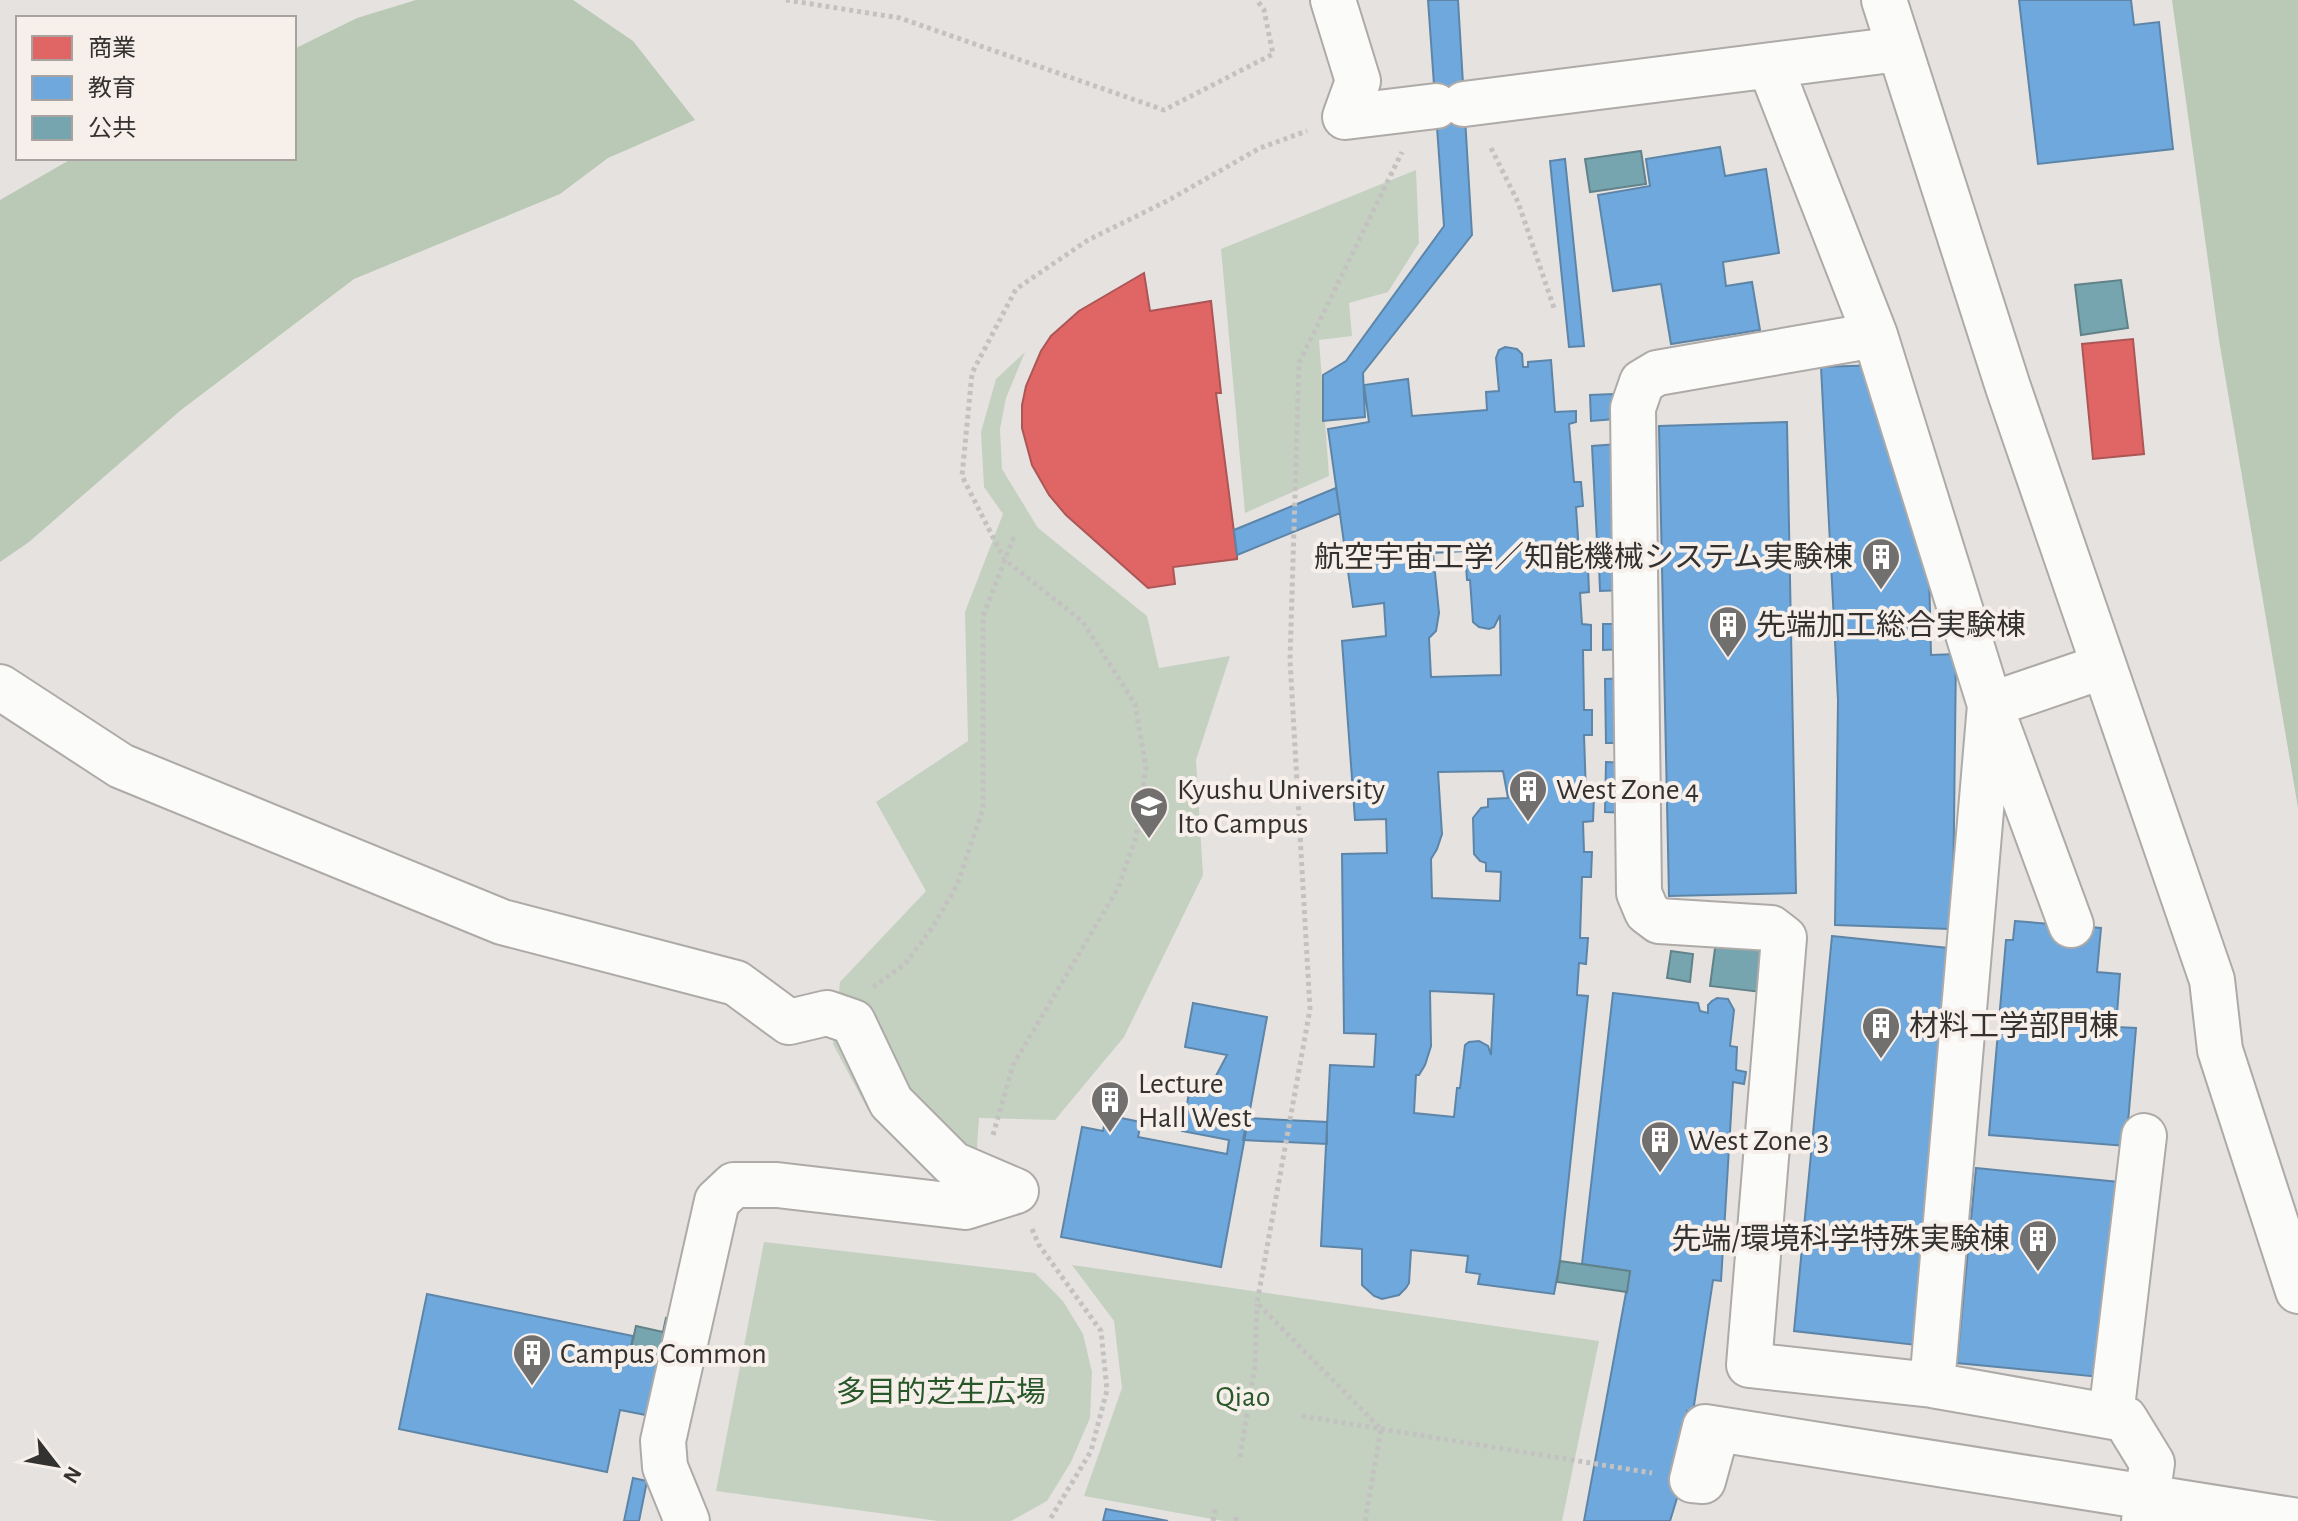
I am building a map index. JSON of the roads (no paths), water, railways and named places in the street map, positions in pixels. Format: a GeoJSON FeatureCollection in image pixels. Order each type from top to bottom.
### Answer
{"type":"FeatureCollection","features":[{"type":"Feature","properties":{"kind":"street"},"geometry":{"type":"LineString","coordinates":[[1333,0],[1358,81],[1345,117],[1899,49]]}},
{"type":"Feature","properties":{"kind":"street"},"geometry":{"type":"LineString","coordinates":[[1884,0],[2008,387],[2212,980],[2220,1050],[2298,1291]]}},
{"type":"Feature","properties":{"kind":"street"},"geometry":{"type":"LineString","coordinates":[[1770,66],[1875,335],[1990,705],[2071,925]]}},
{"type":"Feature","properties":{"kind":"street"},"geometry":{"type":"LineString","coordinates":[[1875,335],[1657,373],[1642,382],[1633,408],[1639,893],[1647,912],[1659,921],[1771,928],[1784,938],[1749,1365],[1932,1385],[2125,1419],[2152,1463],[2146,1509]]}},
{"type":"Feature","properties":{"kind":"street"},"geometry":{"type":"LineString","coordinates":[[1990,705],[2104,666]]}},
{"type":"Feature","properties":{"kind":"street"},"geometry":{"type":"LineString","coordinates":[[0,687],[121,766],[502,922],[736,983],[789,1022],[827,1013],[853,1022],[891,1102],[953,1164],[1016,1191],[965,1207],[777,1185],[734,1185],[717,1201],[663,1441],[665,1467],[687,1521]]}},
{"type":"Feature","properties":{"kind":"street"},"geometry":{"type":"LineString","coordinates":[[1932,1385],[1990,705]]}},
{"type":"Feature","properties":{"kind":"street"},"geometry":{"type":"LineString","coordinates":[[2111,1416],[2144,1136]]}},
{"type":"Feature","properties":{"kind":"street"},"geometry":{"type":"LineString","coordinates":[[1692,1480],[1703,1481],[1717,1430],[2146,1509],[2298,1521]]}},
{"type":"Feature","properties":{"kind":"place","name":"航空宇宙工学／知能機械システム実験棟"},"geometry":{"type":"Point","coordinates":[1881,591]}},
{"type":"Feature","properties":{"kind":"place","name":"先端加工総合実験棟"},"geometry":{"type":"Point","coordinates":[1728,659]}},
{"type":"Feature","properties":{"kind":"place","name":"West Zone 4"},"geometry":{"type":"Point","coordinates":[1528,823]}},
{"type":"Feature","properties":{"kind":"place","name":"Kyushu University Ito Campus"},"geometry":{"type":"Point","coordinates":[1149,840]}},
{"type":"Feature","properties":{"kind":"place","name":"材料工学部門棟"},"geometry":{"type":"Point","coordinates":[1881,1060]}},
{"type":"Feature","properties":{"kind":"place","name":"Lecture Hall West"},"geometry":{"type":"Point","coordinates":[1110,1134]}},
{"type":"Feature","properties":{"kind":"place","name":"West Zone 3"},"geometry":{"type":"Point","coordinates":[1660,1174]}},
{"type":"Feature","properties":{"kind":"place","name":"先端/環境科学特殊実験棟"},"geometry":{"type":"Point","coordinates":[2038,1273]}},
{"type":"Feature","properties":{"kind":"place","name":"Campus Common"},"geometry":{"type":"Point","coordinates":[532,1387]}},
{"type":"Feature","properties":{"kind":"park label","name":"多目的芝生広場"},"geometry":{"type":"Point","coordinates":[941,1392]}},
{"type":"Feature","properties":{"kind":"park label","name":"Qiao"},"geometry":{"type":"Point","coordinates":[1243,1396]}}]}
